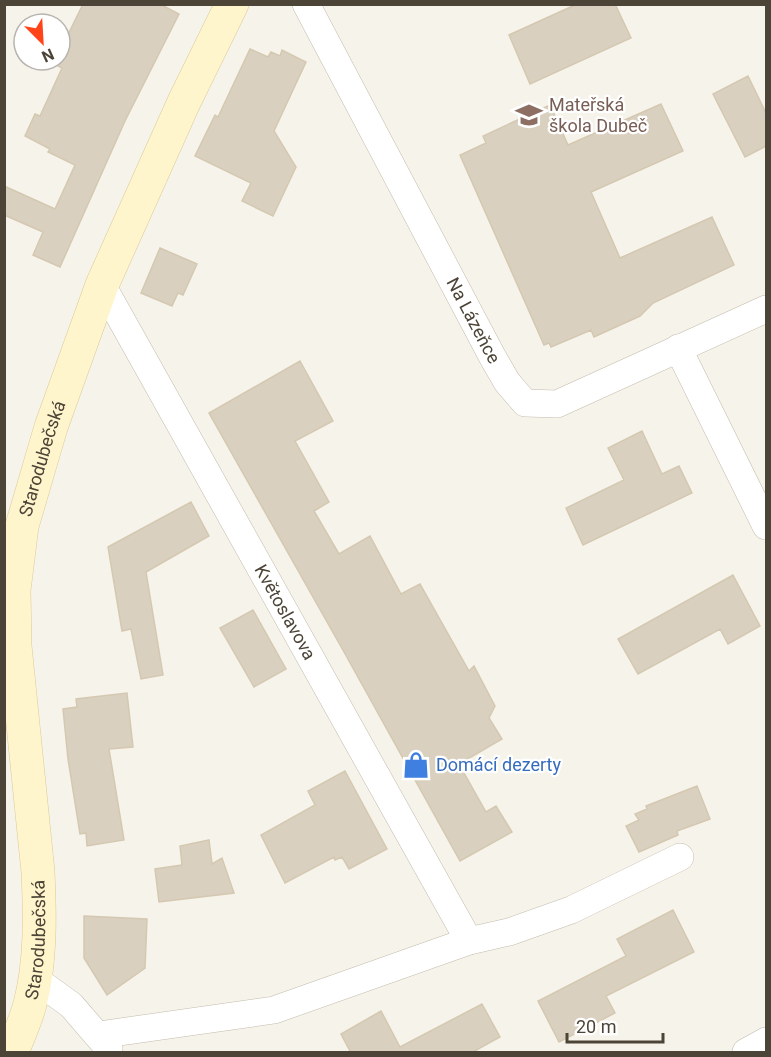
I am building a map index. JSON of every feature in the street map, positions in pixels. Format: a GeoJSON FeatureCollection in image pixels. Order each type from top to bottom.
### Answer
{"type":"FeatureCollection","features":[{"type":"Feature","properties":{"kind":"street","name":"Starodubečská"},"geometry":{"type":"LineString","coordinates":[[12,1053],[30,1005],[35,979],[40,907],[17,681],[14,590],[22,526],[51,427],[102,285],[184,102],[232,4]]}},
{"type":"Feature","properties":{"kind":"street","name":"Na Lázeňce"},"geometry":{"type":"LineString","coordinates":[[306,4],[492,356],[507,382],[525,403],[557,404],[766,309]]}},
{"type":"Feature","properties":{"kind":"street","name":"Květoslavova"},"geometry":{"type":"LineString","coordinates":[[102,285],[469,941]]}},
{"type":"Feature","properties":{"kind":"street"},"geometry":{"type":"LineString","coordinates":[[678,348],[766,526]]}},
{"type":"Feature","properties":{"kind":"street"},"geometry":{"type":"LineString","coordinates":[[35,979],[71,1005],[106,1044],[274,1010],[469,941],[509,932],[571,910],[680,857]]}},
{"type":"Feature","properties":{"kind":"street"},"geometry":{"type":"LineString","coordinates":[[746,1053],[766,1041]]}},
{"type":"Feature","properties":{"kind":"building"},"geometry":{"type":"Polygon","coordinates":[[[83,4],[160,4],[179,14],[125,121],[60,267],[33,255],[43,232],[4,215],[4,186],[55,209],[75,165],[48,152],[50,149],[25,136],[35,114],[40,116],[60,72],[72,72],[72,26],[83,4]]]}},
{"type":"Feature","properties":{"kind":"building"},"geometry":{"type":"Polygon","coordinates":[[[577,4],[615,4],[631,38],[530,84],[509,35],[577,4]]]}},
{"type":"Feature","properties":{"kind":"building"},"geometry":{"type":"Polygon","coordinates":[[[250,49],[268,57],[271,52],[280,56],[282,50],[306,62],[274,131],[296,167],[273,216],[242,201],[251,183],[195,156],[215,115],[218,117],[250,49]]]}},
{"type":"Feature","properties":{"kind":"building"},"geometry":{"type":"Polygon","coordinates":[[[748,76],[766,113],[766,146],[745,157],[713,94],[748,76]]]}},
{"type":"Feature","properties":{"kind":"building"},"geometry":{"type":"Polygon","coordinates":[[[661,104],[683,151],[591,192],[620,258],[712,217],[734,265],[653,303],[640,316],[594,337],[591,330],[551,347],[549,343],[544,345],[460,155],[486,143],[483,136],[550,105],[568,145],[661,104]]]}},
{"type":"Feature","properties":{"kind":"building"},"geometry":{"type":"Polygon","coordinates":[[[160,248],[197,264],[183,295],[178,293],[172,306],[141,293],[160,248]]]}},
{"type":"Feature","properties":{"kind":"building"},"geometry":{"type":"Polygon","coordinates":[[[300,361],[333,421],[295,441],[329,502],[314,511],[339,554],[370,536],[401,594],[420,584],[469,671],[474,666],[495,706],[489,718],[502,739],[459,764],[486,812],[496,806],[512,832],[460,861],[209,413],[300,361]]]}},
{"type":"Feature","properties":{"kind":"building"},"geometry":{"type":"Polygon","coordinates":[[[642,431],[662,474],[679,466],[692,493],[583,545],[566,508],[624,480],[608,448],[642,431]]]}},
{"type":"Feature","properties":{"kind":"building"},"geometry":{"type":"Polygon","coordinates":[[[191,502],[209,536],[146,572],[163,675],[141,679],[131,629],[122,631],[108,547],[191,502]]]}},
{"type":"Feature","properties":{"kind":"building"},"geometry":{"type":"Polygon","coordinates":[[[733,575],[760,626],[728,644],[720,629],[638,674],[618,639],[733,575]]]}},
{"type":"Feature","properties":{"kind":"building"},"geometry":{"type":"Polygon","coordinates":[[[253,610],[286,669],[254,687],[220,628],[253,610]]]}},
{"type":"Feature","properties":{"kind":"building"},"geometry":{"type":"Polygon","coordinates":[[[127,693],[133,747],[109,749],[124,840],[87,846],[86,833],[80,834],[63,709],[77,707],[76,699],[127,693]]]}},
{"type":"Feature","properties":{"kind":"building"},"geometry":{"type":"Polygon","coordinates":[[[345,771],[387,849],[349,869],[342,857],[335,860],[334,857],[285,883],[261,835],[315,805],[308,791],[345,771]]]}},
{"type":"Feature","properties":{"kind":"building"},"geometry":{"type":"Polygon","coordinates":[[[697,786],[710,819],[677,831],[678,835],[639,852],[626,826],[639,820],[635,814],[647,809],[646,806],[697,786]]]}},
{"type":"Feature","properties":{"kind":"building"},"geometry":{"type":"Polygon","coordinates":[[[209,840],[212,864],[222,858],[234,893],[159,902],[155,869],[182,865],[180,846],[209,840]]]}},
{"type":"Feature","properties":{"kind":"building"},"geometry":{"type":"Polygon","coordinates":[[[673,910],[694,952],[606,996],[615,1013],[559,1042],[538,1001],[626,956],[617,939],[673,910]]]}},
{"type":"Feature","properties":{"kind":"building"},"geometry":{"type":"Polygon","coordinates":[[[84,916],[147,919],[145,968],[107,995],[84,958],[84,916]]]}},
{"type":"Feature","properties":{"kind":"building"},"geometry":{"type":"Polygon","coordinates":[[[482,1004],[500,1037],[471,1053],[351,1053],[341,1034],[381,1011],[400,1047],[482,1004]]]}},
{"type":"Feature","properties":{"kind":"place","name":"Mateřská škola Dubeč"},"geometry":{"type":"Point","coordinates":[529,115]}},
{"type":"Feature","properties":{"kind":"place","name":"Domácí dezerty"},"geometry":{"type":"Point","coordinates":[416,765]}}]}
